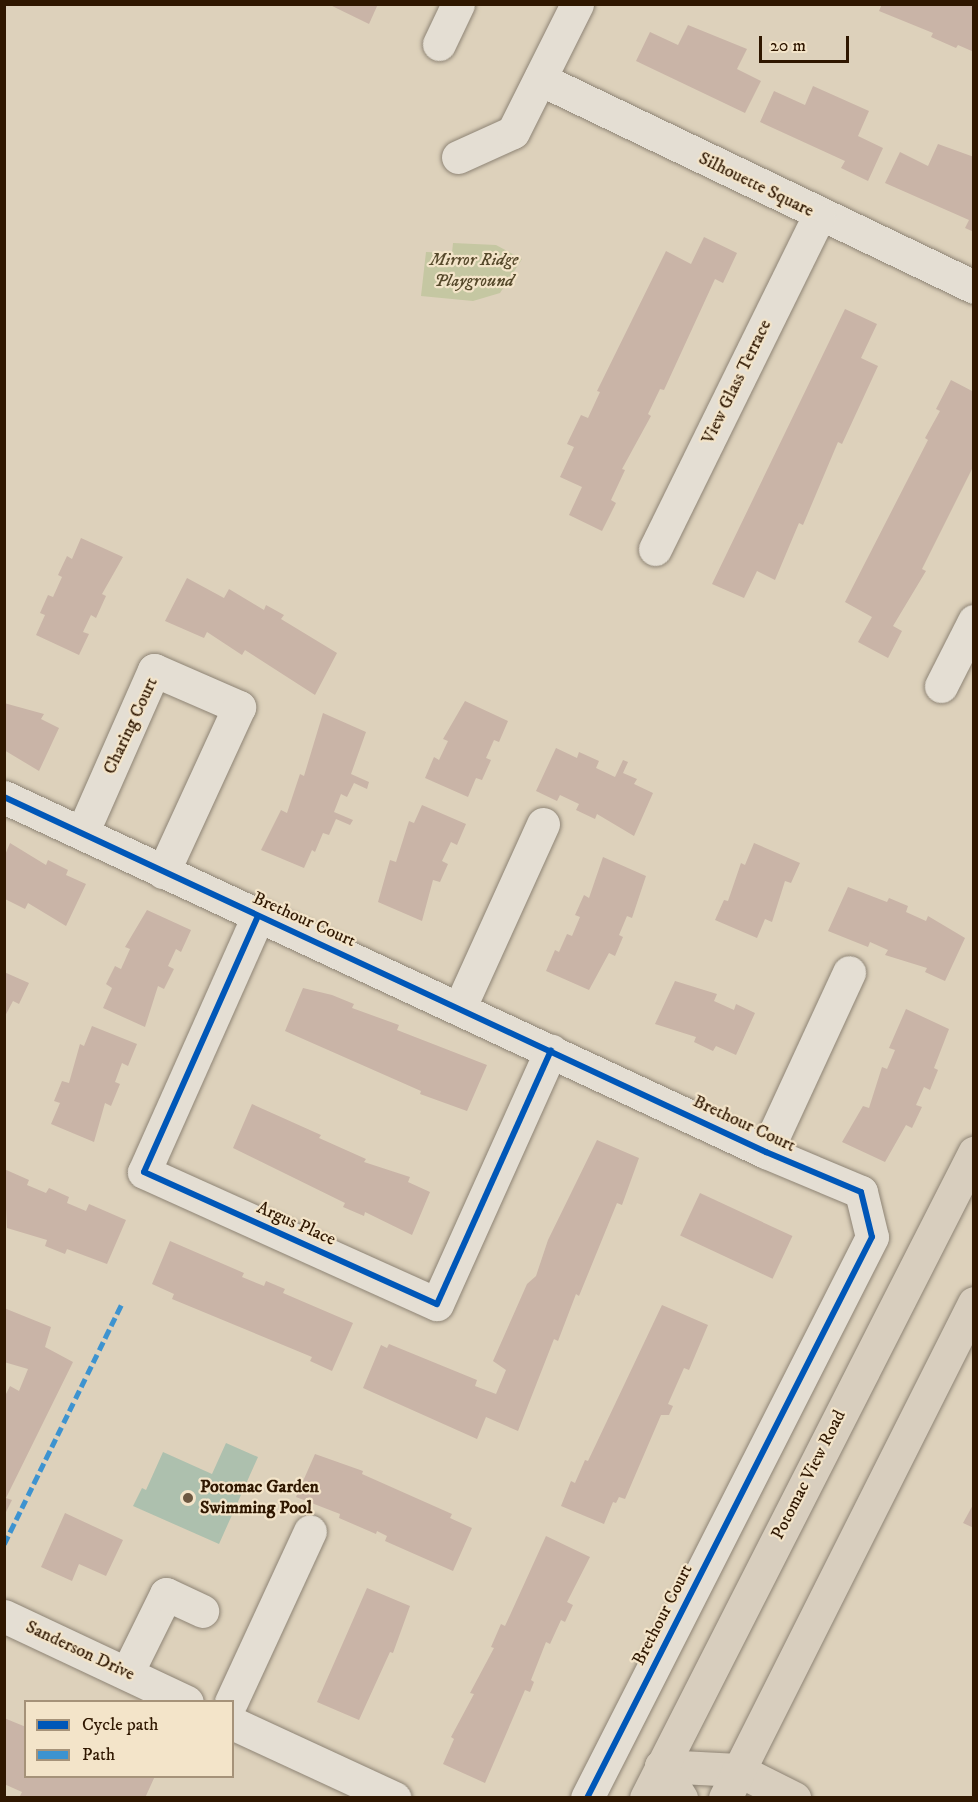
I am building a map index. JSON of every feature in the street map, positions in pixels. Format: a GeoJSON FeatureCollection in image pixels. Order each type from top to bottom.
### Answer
{"type":"FeatureCollection","features":[{"type":"Feature","properties":{"kind":"main road","name":"Potomac View Road"},"geometry":{"type":"LineString","coordinates":[[646,1797],[974,1153]]}},
{"type":"Feature","properties":{"kind":"main road"},"geometry":{"type":"LineString","coordinates":[[731,1784],[974,1302]]}},
{"type":"Feature","properties":{"kind":"main road"},"geometry":{"type":"LineString","coordinates":[[661,1766],[794,1797]]}},
{"type":"Feature","properties":{"kind":"main road"},"geometry":{"type":"LineString","coordinates":[[661,1766],[681,1797]]}},
{"type":"Feature","properties":{"kind":"street"},"geometry":{"type":"LineString","coordinates":[[439,44],[458,4]]}},
{"type":"Feature","properties":{"kind":"street"},"geometry":{"type":"LineString","coordinates":[[458,157],[513,132],[577,4]]}},
{"type":"Feature","properties":{"kind":"street","name":"Silhouette Square"},"geometry":{"type":"LineString","coordinates":[[540,79],[819,216],[974,287]]}},
{"type":"Feature","properties":{"kind":"street","name":"View Glass Terrace"},"geometry":{"type":"LineString","coordinates":[[655,549],[819,216]]}},
{"type":"Feature","properties":{"kind":"street"},"geometry":{"type":"LineString","coordinates":[[940,686],[974,621]]}},
{"type":"Feature","properties":{"kind":"street","name":"Charing Court"},"geometry":{"type":"LineString","coordinates":[[83,831],[154,670],[239,707],[164,872]]}},
{"type":"Feature","properties":{"kind":"street","name":"Brethour Court"},"geometry":{"type":"LineString","coordinates":[[4,797],[83,831],[164,872],[460,1007],[766,1152],[861,1192],[872,1237],[587,1797]]}},
{"type":"Feature","properties":{"kind":"street"},"geometry":{"type":"LineString","coordinates":[[460,1007],[543,824]]}},
{"type":"Feature","properties":{"kind":"street","name":"Argus Place"},"geometry":{"type":"LineString","coordinates":[[258,916],[144,1172],[437,1304],[551,1050]]}},
{"type":"Feature","properties":{"kind":"street","name":"Brethour Court"},"geometry":{"type":"LineString","coordinates":[[766,1152],[849,972]]}},
{"type":"Feature","properties":{"kind":"street"},"geometry":{"type":"LineString","coordinates":[[231,1700],[310,1531]]}},
{"type":"Feature","properties":{"kind":"street"},"geometry":{"type":"LineString","coordinates":[[127,1673],[166,1594],[202,1611]]}},
{"type":"Feature","properties":{"kind":"street","name":"Sanderson Drive"},"geometry":{"type":"LineString","coordinates":[[4,1616],[185,1700]]}},
{"type":"Feature","properties":{"kind":"street"},"geometry":{"type":"LineString","coordinates":[[234,1724],[394,1797]]}},
{"type":"Feature","properties":{"kind":"green space","name":"Mirror Ridge Playground"},"geometry":{"type":"Polygon","coordinates":[[[453,243],[496,245],[522,259],[500,293],[473,301],[421,296],[426,252],[452,253],[453,243]]]}},
{"type":"Feature","properties":{"kind":"shaded area","name":"Potomac Garden Swimming Pool"},"geometry":{"type":"Polygon","coordinates":[[[226,1443],[258,1457],[219,1544],[133,1506],[142,1488],[146,1490],[163,1452],[212,1474],[226,1443]]]}},
{"type":"Feature","properties":{"kind":"building"},"geometry":{"type":"Polygon","coordinates":[[[328,4],[378,4],[369,24],[328,4]]]}},
{"type":"Feature","properties":{"kind":"building"},"geometry":{"type":"Polygon","coordinates":[[[882,4],[974,4],[974,52],[958,45],[956,48],[931,37],[933,33],[879,11],[882,4]]]}},
{"type":"Feature","properties":{"kind":"building"},"geometry":{"type":"Polygon","coordinates":[[[688,25],[747,49],[737,69],[761,81],[745,113],[636,61],[650,32],[678,45],[688,25]]]}},
{"type":"Feature","properties":{"kind":"building"},"geometry":{"type":"Polygon","coordinates":[[[813,86],[869,111],[858,136],[883,148],[868,181],[841,168],[845,161],[760,122],[774,91],[805,105],[813,86]]]}},
{"type":"Feature","properties":{"kind":"building"},"geometry":{"type":"Polygon","coordinates":[[[938,144],[974,157],[974,232],[965,228],[969,220],[885,183],[900,152],[928,166],[938,144]]]}},
{"type":"Feature","properties":{"kind":"building"},"geometry":{"type":"Polygon","coordinates":[[[704,237],[737,253],[723,283],[715,279],[664,390],[660,389],[648,414],[651,416],[622,469],[625,470],[611,500],[616,503],[602,531],[569,515],[582,487],[560,477],[574,447],[567,444],[581,415],[588,418],[600,392],[597,391],[666,251],[691,264],[704,237]]]}},
{"type":"Feature","properties":{"kind":"building"},"geometry":{"type":"Polygon","coordinates":[[[845,309],[877,324],[861,358],[878,366],[842,444],[838,442],[803,525],[799,523],[775,580],[757,571],[744,598],[712,584],[845,309]]]}},
{"type":"Feature","properties":{"kind":"building"},"geometry":{"type":"Polygon","coordinates":[[[951,380],[974,392],[974,465],[922,569],[926,571],[893,626],[902,631],[888,658],[858,642],[872,617],[845,602],[928,440],[925,438],[940,411],[936,409],[951,380]]]}},
{"type":"Feature","properties":{"kind":"building"},"geometry":{"type":"Polygon","coordinates":[[[81,538],[123,557],[102,594],[106,596],[96,618],[91,615],[83,632],[89,634],[79,655],[36,635],[45,615],[40,613],[48,595],[53,597],[62,577],[58,575],[67,556],[72,559],[81,538]]]}},
{"type":"Feature","properties":{"kind":"building"},"geometry":{"type":"Polygon","coordinates":[[[187,578],[224,598],[229,589],[264,610],[266,605],[284,615],[281,619],[337,653],[315,695],[245,650],[242,655],[207,632],[204,638],[165,621],[187,578]]]}},
{"type":"Feature","properties":{"kind":"building"},"geometry":{"type":"Polygon","coordinates":[[[465,701],[508,721],[499,742],[494,740],[486,758],[491,760],[482,780],[476,778],[468,797],[425,778],[434,757],[439,760],[448,741],[443,739],[465,701]]]}},
{"type":"Feature","properties":{"kind":"building"},"geometry":{"type":"Polygon","coordinates":[[[4,703],[44,714],[41,719],[59,728],[39,771],[4,750],[4,703]]]}},
{"type":"Feature","properties":{"kind":"building"},"geometry":{"type":"Polygon","coordinates":[[[323,713],[366,732],[351,774],[369,782],[367,789],[354,783],[347,797],[341,794],[334,812],[353,820],[350,825],[336,819],[329,835],[323,833],[315,852],[312,850],[304,868],[261,850],[281,810],[287,813],[300,774],[304,776],[323,713]]]}},
{"type":"Feature","properties":{"kind":"building"},"geometry":{"type":"Polygon","coordinates":[[[556,748],[577,758],[579,752],[599,761],[596,768],[615,777],[623,760],[628,762],[623,773],[637,779],[634,784],[653,793],[634,836],[597,814],[595,819],[576,810],[579,804],[560,795],[557,801],[536,791],[556,748]]]}},
{"type":"Feature","properties":{"kind":"building"},"geometry":{"type":"Polygon","coordinates":[[[422,805],[466,824],[457,845],[451,842],[442,861],[448,864],[440,882],[433,880],[422,921],[378,902],[390,860],[396,862],[409,821],[414,823],[422,805]]]}},
{"type":"Feature","properties":{"kind":"building"},"geometry":{"type":"Polygon","coordinates":[[[10,843],[46,865],[48,860],[68,870],[66,875],[86,884],[66,926],[28,903],[25,909],[5,899],[5,855],[10,843]]]}},
{"type":"Feature","properties":{"kind":"building"},"geometry":{"type":"Polygon","coordinates":[[[754,843],[800,863],[791,883],[785,881],[772,922],[765,919],[757,938],[715,920],[724,900],[728,901],[741,863],[745,865],[754,843]]]}},
{"type":"Feature","properties":{"kind":"building"},"geometry":{"type":"Polygon","coordinates":[[[603,857],[646,876],[632,918],[627,916],[619,935],[623,937],[615,956],[609,953],[589,990],[546,971],[555,950],[559,952],[567,934],[572,936],[580,917],[575,915],[584,895],[589,898],[603,857]]]}},
{"type":"Feature","properties":{"kind":"building"},"geometry":{"type":"Polygon","coordinates":[[[848,887],[887,902],[889,898],[908,906],[906,912],[926,921],[928,916],[965,938],[945,981],[925,972],[927,968],[885,955],[888,950],[870,942],[868,947],[828,931],[848,887]]]}},
{"type":"Feature","properties":{"kind":"building"},"geometry":{"type":"Polygon","coordinates":[[[147,910],[191,930],[181,952],[176,949],[168,966],[174,969],[164,989],[158,986],[145,1027],[103,1008],[112,988],[106,984],[115,966],[121,969],[130,949],[125,947],[147,910]]]}},
{"type":"Feature","properties":{"kind":"building"},"geometry":{"type":"Polygon","coordinates":[[[4,972],[29,983],[19,1004],[13,1001],[4,1018],[4,972]]]}},
{"type":"Feature","properties":{"kind":"building"},"geometry":{"type":"Polygon","coordinates":[[[675,981],[717,994],[714,1001],[734,1010],[736,1004],[755,1013],[736,1055],[716,1046],[713,1051],[694,1042],[696,1037],[655,1024],[675,981]]]}},
{"type":"Feature","properties":{"kind":"building"},"geometry":{"type":"Polygon","coordinates":[[[303,988],[332,995],[354,1004],[352,1008],[399,1025],[397,1030],[487,1065],[467,1111],[420,1094],[421,1091],[285,1031],[303,988]]]}},
{"type":"Feature","properties":{"kind":"building"},"geometry":{"type":"Polygon","coordinates":[[[906,1009],[949,1029],[934,1068],[938,1070],[930,1090],[924,1087],[916,1105],[922,1107],[912,1128],[906,1125],[885,1162],[842,1142],[863,1106],[869,1108],[882,1067],[887,1069],[895,1050],[889,1048],[906,1009]]]}},
{"type":"Feature","properties":{"kind":"building"},"geometry":{"type":"Polygon","coordinates":[[[92,1026],[137,1044],[128,1066],[122,1063],[115,1082],[120,1084],[111,1106],[105,1103],[94,1142],[51,1124],[60,1103],[54,1101],[62,1081],[69,1083],[80,1044],[84,1046],[92,1026]]]}},
{"type":"Feature","properties":{"kind":"building"},"geometry":{"type":"Polygon","coordinates":[[[252,1104],[321,1135],[319,1138],[366,1159],[364,1162],[410,1177],[408,1182],[430,1192],[412,1235],[365,1212],[364,1216],[343,1207],[345,1203],[233,1148],[252,1104]]]}},
{"type":"Feature","properties":{"kind":"building"},"geometry":{"type":"Polygon","coordinates":[[[597,1140],[639,1158],[622,1205],[617,1203],[579,1296],[576,1294],[558,1341],[554,1339],[518,1431],[486,1417],[477,1439],[363,1388],[381,1345],[387,1348],[389,1344],[477,1380],[475,1386],[496,1394],[506,1370],[493,1361],[527,1284],[536,1276],[548,1240],[597,1140]]]}},
{"type":"Feature","properties":{"kind":"building"},"geometry":{"type":"Polygon","coordinates":[[[4,1169],[29,1180],[27,1185],[46,1193],[49,1188],[69,1197],[67,1203],[86,1211],[89,1204],[126,1220],[107,1264],[67,1249],[65,1254],[45,1246],[47,1240],[7,1228],[4,1169]]]}},
{"type":"Feature","properties":{"kind":"building"},"geometry":{"type":"Polygon","coordinates":[[[700,1193],[792,1236],[773,1279],[680,1236],[700,1193]]]}},
{"type":"Feature","properties":{"kind":"building"},"geometry":{"type":"Polygon","coordinates":[[[170,1241],[244,1273],[242,1277],[264,1286],[266,1281],[285,1289],[283,1293],[353,1323],[332,1371],[310,1361],[312,1357],[172,1299],[174,1294],[152,1284],[170,1241]]]}},
{"type":"Feature","properties":{"kind":"building"},"geometry":{"type":"Polygon","coordinates":[[[662,1305],[708,1325],[689,1370],[684,1368],[668,1404],[673,1406],[669,1415],[661,1415],[625,1499],[619,1497],[616,1503],[613,1502],[604,1524],[561,1506],[571,1481],[575,1483],[585,1460],[588,1461],[662,1305]]]}},
{"type":"Feature","properties":{"kind":"building"},"geometry":{"type":"Polygon","coordinates":[[[4,1308],[51,1327],[45,1347],[73,1362],[6,1498],[12,1500],[4,1516],[4,1398],[10,1386],[19,1391],[28,1369],[4,1362],[4,1308]]]}},
{"type":"Feature","properties":{"kind":"building"},"geometry":{"type":"Polygon","coordinates":[[[315,1454],[363,1471],[362,1474],[452,1514],[450,1518],[472,1528],[453,1571],[385,1541],[387,1536],[377,1531],[376,1534],[339,1518],[340,1514],[296,1497],[315,1454]]]}},
{"type":"Feature","properties":{"kind":"building"},"geometry":{"type":"Polygon","coordinates":[[[974,1503],[974,1528],[963,1523],[974,1503]]]}},
{"type":"Feature","properties":{"kind":"building"},"geometry":{"type":"Polygon","coordinates":[[[65,1513],[123,1540],[106,1576],[79,1564],[72,1581],[41,1567],[65,1513]]]}},
{"type":"Feature","properties":{"kind":"building"},"geometry":{"type":"Polygon","coordinates":[[[546,1536],[590,1557],[567,1602],[573,1605],[565,1622],[561,1620],[550,1644],[546,1642],[531,1680],[534,1682],[530,1692],[525,1690],[485,1783],[443,1764],[454,1739],[451,1737],[474,1694],[470,1693],[494,1648],[491,1647],[501,1624],[505,1626],[546,1536]]]}},
{"type":"Feature","properties":{"kind":"building"},"geometry":{"type":"Polygon","coordinates":[[[367,1588],[410,1606],[393,1653],[390,1652],[359,1720],[317,1702],[367,1588]]]}},
{"type":"Feature","properties":{"kind":"building"},"geometry":{"type":"Polygon","coordinates":[[[4,1718],[24,1726],[24,1778],[154,1778],[145,1798],[19,1798],[22,1792],[4,1784],[4,1718]]]}},
{"type":"Feature","properties":{"kind":"marked path"},"geometry":{"type":"LineString","coordinates":[[4,1544],[122,1303]]}},
{"type":"Feature","properties":{"kind":"cycle path"},"geometry":{"type":"LineString","coordinates":[[4,797],[766,1152],[861,1192],[872,1237],[587,1798]]}},
{"type":"Feature","properties":{"kind":"cycle path"},"geometry":{"type":"LineString","coordinates":[[258,916],[144,1172],[437,1304],[551,1050]]}},
{"type":"Feature","properties":{"kind":"place","name":"Potomac Garden Swimming Pool"},"geometry":{"type":"Point","coordinates":[188,1498]}}]}
